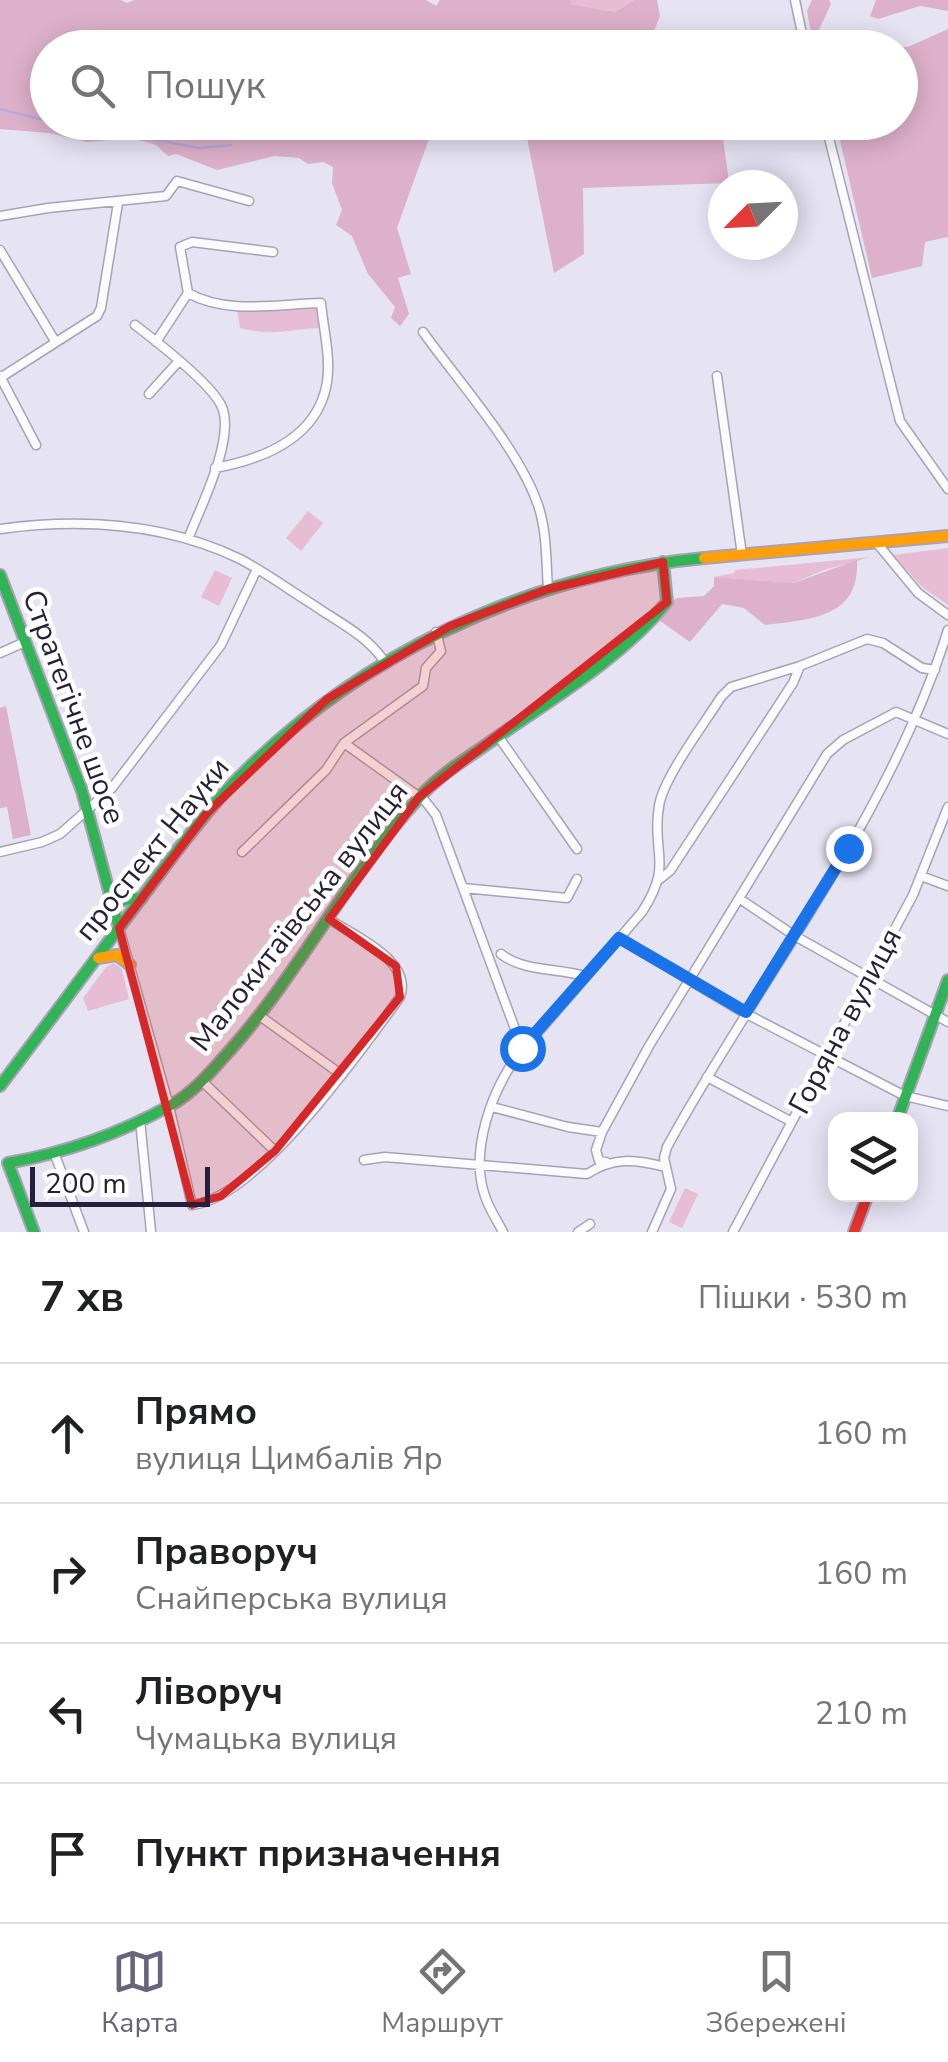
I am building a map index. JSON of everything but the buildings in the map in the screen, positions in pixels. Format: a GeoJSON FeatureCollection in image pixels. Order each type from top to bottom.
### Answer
{"type":"FeatureCollection","features":[{"type":"Feature","properties":{"kind":"street"},"geometry":{"type":"LineString","coordinates":[[796,0],[802,30]]}},
{"type":"Feature","properties":{"kind":"street"},"geometry":{"type":"LineString","coordinates":[[830,140],[900,420],[948,488]]}},
{"type":"Feature","properties":{"kind":"street"},"geometry":{"type":"LineString","coordinates":[[0,216],[170,195],[177,181],[248,201]]}},
{"type":"Feature","properties":{"kind":"street"},"geometry":{"type":"LineString","coordinates":[[36,445],[0,377],[97,316],[118,203]]}},
{"type":"Feature","properties":{"kind":"street"},"geometry":{"type":"LineString","coordinates":[[156,342],[188,293],[180,247],[187,242],[273,252]]}},
{"type":"Feature","properties":{"kind":"street"},"geometry":{"type":"LineString","coordinates":[[0,250],[55,341]]}},
{"type":"Feature","properties":{"kind":"street"},"geometry":{"type":"LineString","coordinates":[[188,293],[209,302],[243,306],[321,302],[328,378],[312,417],[277,450],[249,462],[216,468]]}},
{"type":"Feature","properties":{"kind":"street"},"geometry":{"type":"LineString","coordinates":[[135,325],[221,405],[225,426],[216,468],[188,539]]}},
{"type":"Feature","properties":{"kind":"street"},"geometry":{"type":"LineString","coordinates":[[422,332],[502,442],[533,492],[542,523],[548,589]]}},
{"type":"Feature","properties":{"kind":"street"},"geometry":{"type":"LineString","coordinates":[[149,394],[178,362]]}},
{"type":"Feature","properties":{"kind":"street"},"geometry":{"type":"LineString","coordinates":[[717,376],[742,555]]}},
{"type":"Feature","properties":{"kind":"street"},"geometry":{"type":"LineString","coordinates":[[0,529],[65,523],[118,525],[188,539],[258,569],[368,642],[384,660]]}},
{"type":"Feature","properties":{"kind":"street","name":"проспект Науки"},"geometry":{"type":"LineString","coordinates":[[0,1086],[206,813],[248,768],[327,699],[384,660],[504,603],[663,562],[948,536]]}},
{"type":"Feature","properties":{"kind":"street"},"geometry":{"type":"LineString","coordinates":[[876,542],[918,593],[948,615]]}},
{"type":"Feature","properties":{"kind":"street","name":"Малокитаївська вулиця"},"geometry":{"type":"LineString","coordinates":[[34,1232],[8,1163],[55,1154],[140,1120],[169,1106],[202,1081],[260,1016],[419,797],[640,635],[667,602],[663,562]]}},
{"type":"Feature","properties":{"kind":"street"},"geometry":{"type":"LineString","coordinates":[[0,852],[51,839],[88,811],[137,757],[221,646],[258,569]]}},
{"type":"Feature","properties":{"kind":"street","name":"Стратегічне шосе"},"geometry":{"type":"LineString","coordinates":[[0,574],[88,811],[169,1106],[192,1205],[206,1204],[222,1196],[275,1151]]}},
{"type":"Feature","properties":{"kind":"street"},"geometry":{"type":"LineString","coordinates":[[652,1232],[671,1189],[664,1167],[668,1148],[746,1012],[860,828],[916,720],[948,630]]}},
{"type":"Feature","properties":{"kind":"street"},"geometry":{"type":"LineString","coordinates":[[242,852],[326,770],[344,743],[423,686],[426,668],[441,651],[436,632]]}},
{"type":"Feature","properties":{"kind":"street"},"geometry":{"type":"LineString","coordinates":[[502,1232],[484,1194],[480,1164],[484,1132],[506,1071],[642,912],[660,878],[658,817],[662,794],[721,697],[731,687],[800,666],[867,639],[883,643],[922,668],[935,670]]}},
{"type":"Feature","properties":{"kind":"street"},"geometry":{"type":"LineString","coordinates":[[0,653],[25,642]]}},
{"type":"Feature","properties":{"kind":"street"},"geometry":{"type":"LineString","coordinates":[[660,878],[670,872],[800,666]]}},
{"type":"Feature","properties":{"kind":"street"},"geometry":{"type":"LineString","coordinates":[[664,1167],[636,1160],[599,1161],[596,1155],[602,1132],[831,749],[891,714],[900,713],[948,734]]}},
{"type":"Feature","properties":{"kind":"street"},"geometry":{"type":"LineString","coordinates":[[498,736],[577,849]]}},
{"type":"Feature","properties":{"kind":"street"},"geometry":{"type":"LineString","coordinates":[[344,743],[419,797],[442,826],[481,945],[522,1048]]}},
{"type":"Feature","properties":{"kind":"street","name":"Горяна вулиця"},"geometry":{"type":"LineString","coordinates":[[734,1232],[921,876],[948,806]]}},
{"type":"Feature","properties":{"kind":"street"},"geometry":{"type":"LineString","coordinates":[[921,876],[948,886]]}},
{"type":"Feature","properties":{"kind":"street"},"geometry":{"type":"LineString","coordinates":[[463,888],[567,898],[578,879]]}},
{"type":"Feature","properties":{"kind":"street"},"geometry":{"type":"LineString","coordinates":[[109,891],[123,900],[142,898]]}},
{"type":"Feature","properties":{"kind":"street"},"geometry":{"type":"LineString","coordinates":[[740,899],[794,936],[948,1022]]}},
{"type":"Feature","properties":{"kind":"street"},"geometry":{"type":"LineString","coordinates":[[202,1081],[275,1151],[342,1075],[400,997],[403,980],[387,958],[329,919]]}},
{"type":"Feature","properties":{"kind":"street"},"geometry":{"type":"LineString","coordinates":[[619,938],[746,1012],[906,1096],[948,1106]]}},
{"type":"Feature","properties":{"kind":"street"},"geometry":{"type":"LineString","coordinates":[[501,954],[509,961],[585,976]]}},
{"type":"Feature","properties":{"kind":"street"},"geometry":{"type":"LineString","coordinates":[[97,958],[116,955],[130,965]]}},
{"type":"Feature","properties":{"kind":"street"},"geometry":{"type":"LineString","coordinates":[[899,1112],[948,980]]}},
{"type":"Feature","properties":{"kind":"street"},"geometry":{"type":"LineString","coordinates":[[260,1016],[342,1075]]}},
{"type":"Feature","properties":{"kind":"street"},"geometry":{"type":"LineString","coordinates":[[707,1077],[792,1122]]}},
{"type":"Feature","properties":{"kind":"street"},"geometry":{"type":"LineString","coordinates":[[492,1107],[602,1132]]}},
{"type":"Feature","properties":{"kind":"street"},"geometry":{"type":"LineString","coordinates":[[140,1120],[151,1232]]}},
{"type":"Feature","properties":{"kind":"street"},"geometry":{"type":"LineString","coordinates":[[55,1154],[84,1232]]}},
{"type":"Feature","properties":{"kind":"street"},"geometry":{"type":"LineString","coordinates":[[364,1160],[386,1157],[587,1174],[606,1162]]}},
{"type":"Feature","properties":{"kind":"street"},"geometry":{"type":"LineString","coordinates":[[854,1232],[865,1202]]}},
{"type":"Feature","properties":{"kind":"street"},"geometry":{"type":"LineString","coordinates":[[578,1232],[590,1224]]}},
{"type":"Feature","properties":{"kind":"highlighted area"},"geometry":{"type":"Polygon","coordinates":[[[663,562],[667,602],[419,797],[329,919],[396,966],[400,997],[275,1151],[221,1196],[192,1205],[119,928],[207,813],[327,699],[450,626],[548,589],[663,562]]]}},
{"type":"Feature","properties":{"kind":"shaded area"},"geometry":{"type":"Polygon","coordinates":[[[0,0],[426,0],[436,6],[440,0],[570,0],[571,4],[615,12],[634,0],[657,0],[660,16],[654,30],[30,30],[30,131],[0,129],[0,0]]]}},
{"type":"Feature","properties":{"kind":"shaded area"},"geometry":{"type":"Polygon","coordinates":[[[570,0],[634,0],[615,12],[570,4],[570,0]]]}},
{"type":"Feature","properties":{"kind":"shaded area"},"geometry":{"type":"Polygon","coordinates":[[[812,0],[829,0],[831,4],[819,30],[810,30],[807,11],[812,0]]]}},
{"type":"Feature","properties":{"kind":"shaded area"},"geometry":{"type":"Polygon","coordinates":[[[876,0],[948,0],[948,11],[920,6],[878,19],[870,16],[876,0]]]}},
{"type":"Feature","properties":{"kind":"shaded area"},"geometry":{"type":"Polygon","coordinates":[[[948,29],[948,237],[925,242],[922,266],[872,278],[840,140],[918,140],[918,42],[948,29]]]}},
{"type":"Feature","properties":{"kind":"shaded area"},"geometry":{"type":"Polygon","coordinates":[[[139,140],[429,140],[397,228],[411,274],[398,278],[409,314],[400,326],[391,318],[395,307],[368,274],[352,236],[336,225],[342,210],[332,183],[333,167],[323,162],[308,164],[299,158],[274,156],[217,170],[176,154],[168,156],[156,145],[139,140]]]}},
{"type":"Feature","properties":{"kind":"shaded area"},"geometry":{"type":"Polygon","coordinates":[[[527,140],[723,140],[727,170],[708,170],[708,184],[583,188],[584,254],[554,273],[527,140]]]}},
{"type":"Feature","properties":{"kind":"shaded area"},"geometry":{"type":"Polygon","coordinates":[[[319,304],[321,328],[272,332],[240,328],[237,309],[319,304]]]}},
{"type":"Feature","properties":{"kind":"shaded area"},"geometry":{"type":"Polygon","coordinates":[[[308,511],[323,523],[301,551],[286,538],[308,511]]]}},
{"type":"Feature","properties":{"kind":"shaded area"},"geometry":{"type":"Polygon","coordinates":[[[948,548],[948,605],[922,587],[893,555],[948,548]]]}},
{"type":"Feature","properties":{"kind":"shaded area"},"geometry":{"type":"Polygon","coordinates":[[[871,557],[794,583],[714,577],[735,570],[871,557]]]}},
{"type":"Feature","properties":{"kind":"shaded area"},"geometry":{"type":"Polygon","coordinates":[[[857,560],[850,594],[829,612],[815,617],[765,625],[744,608],[722,604],[690,642],[660,621],[676,598],[704,596],[714,586],[714,577],[794,583],[857,560]]]}},
{"type":"Feature","properties":{"kind":"shaded area"},"geometry":{"type":"Polygon","coordinates":[[[215,570],[232,578],[219,606],[201,597],[215,570]]]}},
{"type":"Feature","properties":{"kind":"shaded area"},"geometry":{"type":"Polygon","coordinates":[[[6,706],[31,835],[13,839],[7,807],[0,808],[0,708],[6,706]]]}},
{"type":"Feature","properties":{"kind":"shaded area"},"geometry":{"type":"Polygon","coordinates":[[[114,963],[122,969],[129,999],[88,1011],[83,998],[106,967],[114,963]]]}},
{"type":"Feature","properties":{"kind":"shaded area"},"geometry":{"type":"Polygon","coordinates":[[[685,1188],[698,1194],[682,1228],[669,1222],[685,1188]]]}},
{"type":"Feature","properties":{"kind":"waterway"},"geometry":{"type":"LineString","coordinates":[[0,109],[30,116]]}},
{"type":"Feature","properties":{"kind":"waterway"},"geometry":{"type":"LineString","coordinates":[[156,140],[199,148],[231,145]]}},
{"type":"Feature","properties":{"kind":"traffic: fast"},"geometry":{"type":"LineString","coordinates":[[0,1086],[213,805],[274,744],[327,702],[383,664],[506,604],[637,567],[704,558]]}},
{"type":"Feature","properties":{"kind":"traffic: fast"},"geometry":{"type":"LineString","coordinates":[[34,1232],[8,1163],[71,1148],[112,1133],[171,1105],[197,1086],[257,1018],[369,859],[425,791],[604,662],[648,624],[667,602],[663,562]]}},
{"type":"Feature","properties":{"kind":"traffic: fast"},"geometry":{"type":"LineString","coordinates":[[0,575],[82,791],[119,928]]}},
{"type":"Feature","properties":{"kind":"traffic: fast"},"geometry":{"type":"LineString","coordinates":[[110,892],[123,900],[142,898]]}},
{"type":"Feature","properties":{"kind":"traffic: fast"},"geometry":{"type":"LineString","coordinates":[[900,1112],[948,980]]}},
{"type":"Feature","properties":{"kind":"traffic: slow"},"geometry":{"type":"LineString","coordinates":[[704,558],[948,536]]}},
{"type":"Feature","properties":{"kind":"traffic: slow"},"geometry":{"type":"LineString","coordinates":[[98,958],[117,955],[130,965]]}},
{"type":"Feature","properties":{"kind":"traffic: jam"},"geometry":{"type":"LineString","coordinates":[[854,1232],[865,1202]]}},
{"type":"Feature","properties":{"kind":"route"},"geometry":{"type":"LineString","coordinates":[[522,1048],[619,938],[746,1012],[848,848]]}}]}
